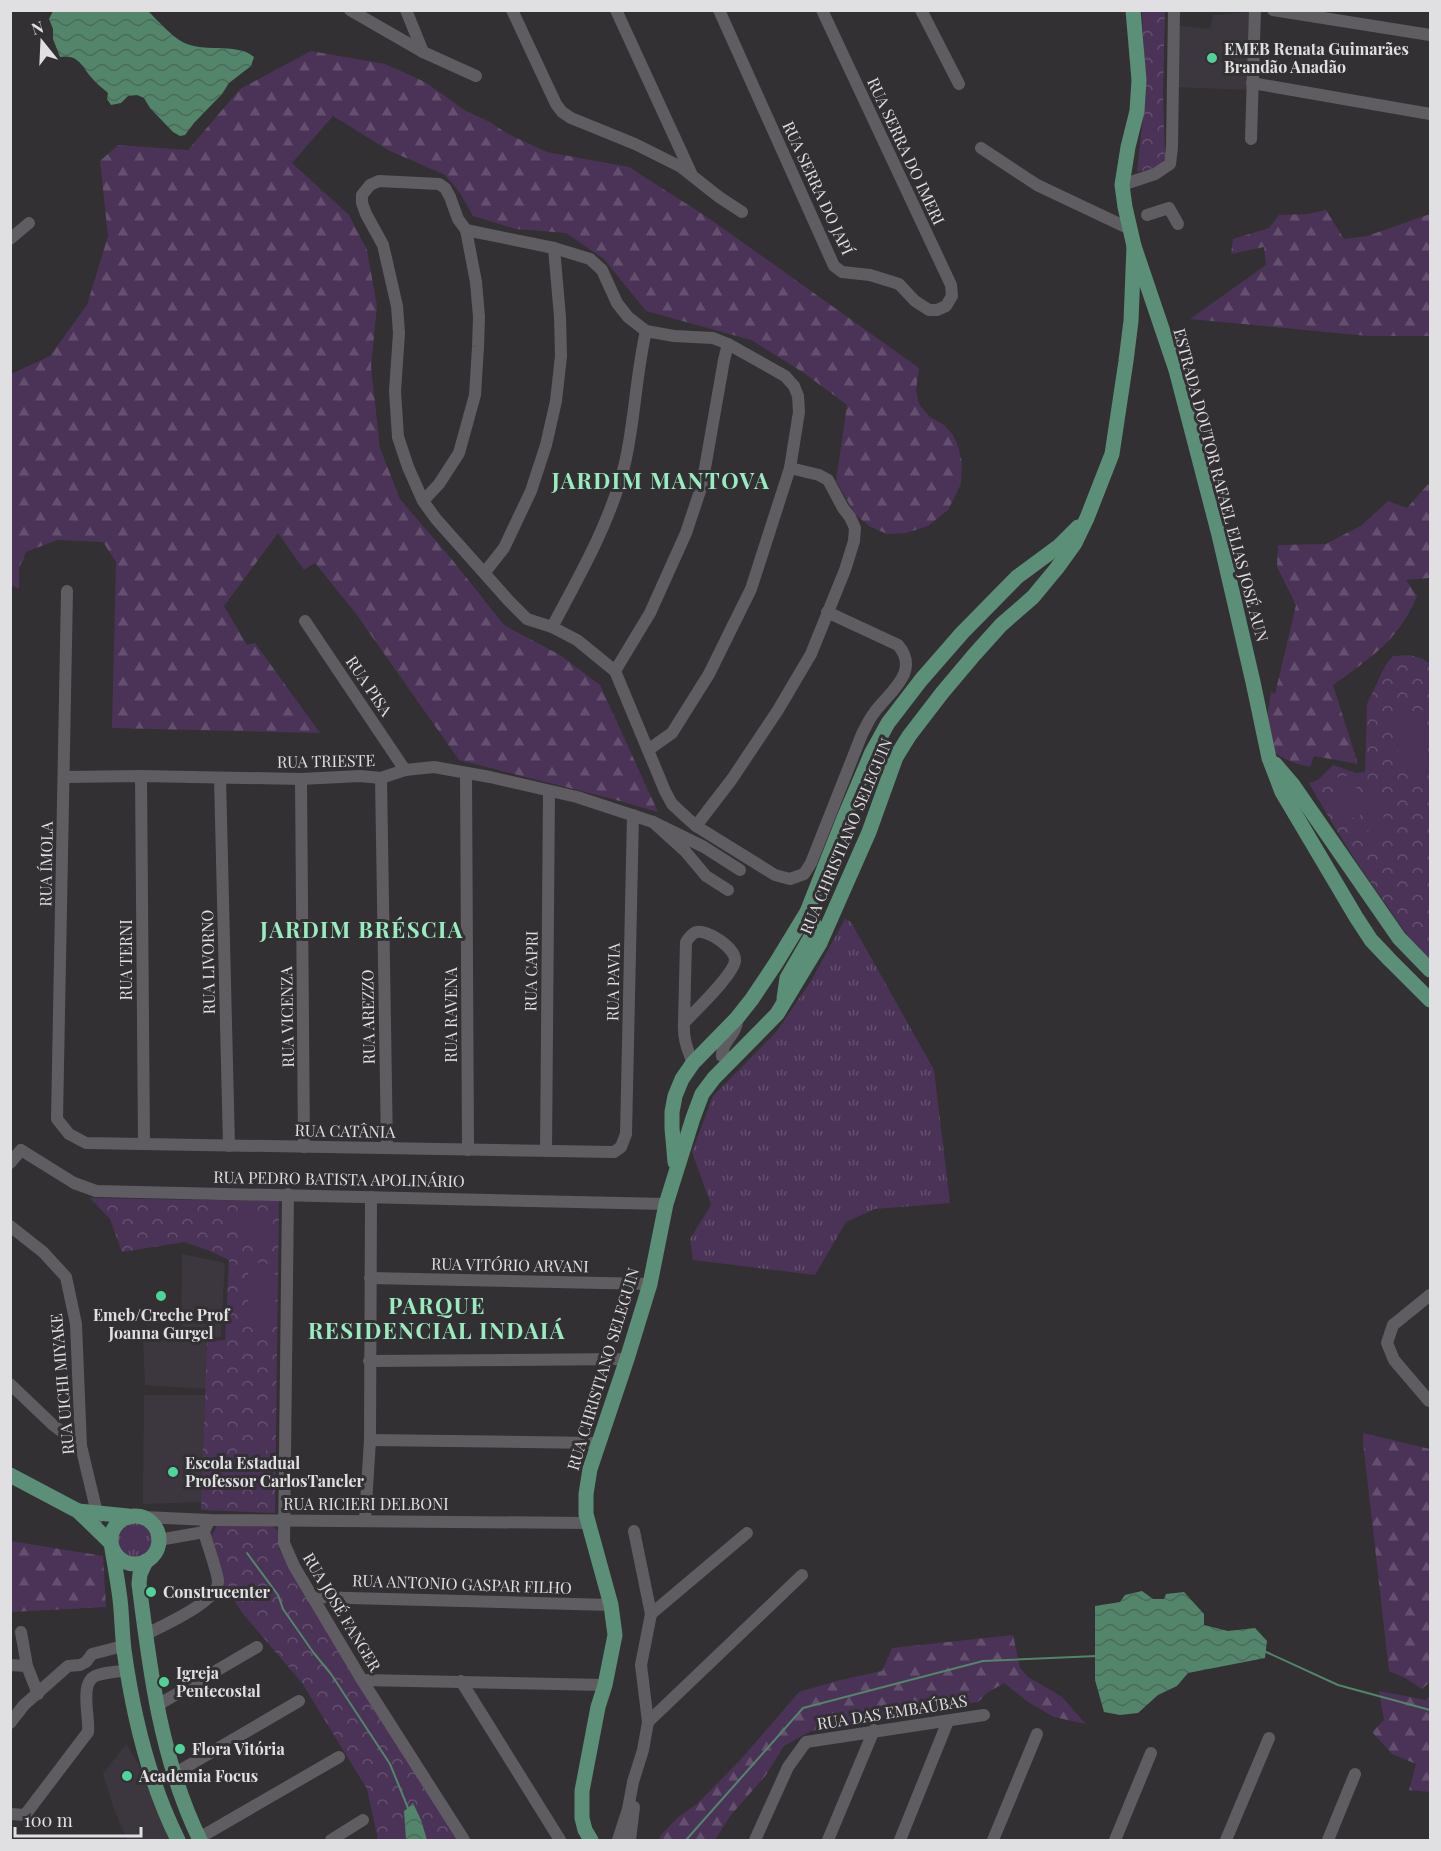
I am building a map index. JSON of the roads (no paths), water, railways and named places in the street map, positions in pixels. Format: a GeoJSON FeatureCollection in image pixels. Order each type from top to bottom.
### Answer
{"type":"FeatureCollection","features":[{"type":"Feature","properties":{"kind":"main road","name":"ESTRADA DOUTOR RAFAEL ELIAS JOSÉ AUN"},"geometry":{"type":"LineString","coordinates":[[1133,10],[1139,80],[1137,111],[1122,185],[1125,207],[1134,246],[1176,370],[1219,535],[1269,758],[1282,792],[1356,917],[1389,960],[1431,1000]]}},
{"type":"Feature","properties":{"kind":"main road","name":"RUA CHRISTIANO SELEGUIN"},"geometry":{"type":"LineString","coordinates":[[591,1840],[582,1818],[582,1791],[615,1635],[611,1605],[586,1514],[586,1494],[597,1443],[627,1359],[650,1284],[666,1204],[676,1168],[702,1094],[714,1078],[777,1014],[820,944],[869,832],[896,757],[909,736],[954,678],[1001,626],[1034,597],[1075,543],[1112,454],[1131,321],[1134,246]]}},
{"type":"Feature","properties":{"kind":"main road"},"geometry":{"type":"LineString","coordinates":[[1131,321],[1142,313],[1157,312]]}},
{"type":"Feature","properties":{"kind":"main road"},"geometry":{"type":"LineString","coordinates":[[676,1168],[672,1128],[674,1104],[682,1079],[693,1063],[737,1018],[776,963],[807,912],[872,752],[888,723],[921,680],[962,633],[1017,577],[1059,546],[1087,518]]}},
{"type":"Feature","properties":{"kind":"main road"},"geometry":{"type":"LineString","coordinates":[[954,678],[955,667],[967,652],[968,644],[962,633]]}},
{"type":"Feature","properties":{"kind":"main road"},"geometry":{"type":"LineString","coordinates":[[921,680],[926,696],[933,705]]}},
{"type":"Feature","properties":{"kind":"main road","name":"ESTRADA DOUTOR RAFAEL ELIAS JOSÉ AUN"},"geometry":{"type":"LineString","coordinates":[[1269,758],[1293,785],[1399,938],[1431,970]]}},
{"type":"Feature","properties":{"kind":"main road"},"geometry":{"type":"LineString","coordinates":[[783,1004],[788,978],[816,928],[807,912]]}},
{"type":"Feature","properties":{"kind":"main road"},"geometry":{"type":"LineString","coordinates":[[10,1475],[96,1520],[116,1556],[123,1561],[130,1564],[146,1561]]}},
{"type":"Feature","properties":{"kind":"main road"},"geometry":{"type":"LineString","coordinates":[[96,1520],[128,1516],[144,1517],[156,1527],[159,1540],[157,1550],[146,1561],[140,1574],[139,1584],[145,1635],[156,1706],[174,1774],[199,1839]]}},
{"type":"Feature","properties":{"kind":"main road"},"geometry":{"type":"LineString","coordinates":[[128,1516],[120,1520],[111,1533],[120,1600],[123,1646],[144,1747],[160,1797],[178,1840]]}},
{"type":"Feature","properties":{"kind":"street"},"geometry":{"type":"LineString","coordinates":[[350,10],[423,51],[476,76]]}},
{"type":"Feature","properties":{"kind":"street"},"geometry":{"type":"LineString","coordinates":[[406,10],[423,51]]}},
{"type":"Feature","properties":{"kind":"street"},"geometry":{"type":"LineString","coordinates":[[512,10],[556,104],[562,112],[681,167],[741,212]]}},
{"type":"Feature","properties":{"kind":"street"},"geometry":{"type":"LineString","coordinates":[[616,10],[692,175]]}},
{"type":"Feature","properties":{"kind":"street","name":"RUA SERRA DO JAPÍ"},"geometry":{"type":"LineString","coordinates":[[719,10],[834,266],[842,272],[870,275],[899,284],[915,301],[929,310],[937,310],[946,306]]}},
{"type":"Feature","properties":{"kind":"street","name":"RUA SERRA DO IMERI"},"geometry":{"type":"LineString","coordinates":[[822,10],[951,285],[952,296],[946,306]]}},
{"type":"Feature","properties":{"kind":"street"},"geometry":{"type":"LineString","coordinates":[[921,10],[959,84]]}},
{"type":"Feature","properties":{"kind":"street"},"geometry":{"type":"LineString","coordinates":[[1122,185],[1155,174],[1170,164],[1174,10]]}},
{"type":"Feature","properties":{"kind":"street"},"geometry":{"type":"LineString","coordinates":[[1251,139],[1255,10]]}},
{"type":"Feature","properties":{"kind":"street"},"geometry":{"type":"LineString","coordinates":[[1273,10],[1431,35]]}},
{"type":"Feature","properties":{"kind":"street"},"geometry":{"type":"LineString","coordinates":[[1252,84],[1431,114]]}},
{"type":"Feature","properties":{"kind":"street"},"geometry":{"type":"LineString","coordinates":[[981,148],[1037,185],[1130,229]]}},
{"type":"Feature","properties":{"kind":"street"},"geometry":{"type":"LineString","coordinates":[[423,501],[439,484],[459,453],[475,395],[479,317],[476,282],[466,230],[458,219],[445,188],[439,184],[379,181],[370,185],[363,195],[362,203],[383,245],[395,295],[399,333],[395,391],[399,437],[408,467],[423,501],[508,601],[527,619],[552,627],[578,640],[615,671],[672,804],[696,826],[775,875],[790,879],[804,874],[811,863],[862,734],[873,714],[905,673],[907,663],[905,653],[898,645],[827,612]]}},
{"type":"Feature","properties":{"kind":"street"},"geometry":{"type":"LineString","coordinates":[[1147,214],[1169,208],[1178,224]]}},
{"type":"Feature","properties":{"kind":"street"},"geometry":{"type":"LineString","coordinates":[[10,239],[29,223]]}},
{"type":"Feature","properties":{"kind":"street"},"geometry":{"type":"LineString","coordinates":[[466,230],[554,248],[590,259],[602,270],[617,303],[628,317],[646,331],[674,336],[713,338],[728,344],[785,376],[794,386],[798,396],[799,412],[790,468],[752,589],[709,674],[672,733],[648,750]]}},
{"type":"Feature","properties":{"kind":"street"},"geometry":{"type":"LineString","coordinates":[[484,572],[504,548],[531,491],[549,434],[561,356],[554,248]]}},
{"type":"Feature","properties":{"kind":"street"},"geometry":{"type":"LineString","coordinates":[[552,627],[612,506],[632,427],[646,331]]}},
{"type":"Feature","properties":{"kind":"street"},"geometry":{"type":"LineString","coordinates":[[615,671],[650,613],[686,533],[702,485],[728,344]]}},
{"type":"Feature","properties":{"kind":"street"},"geometry":{"type":"LineString","coordinates":[[696,826],[732,779],[812,654],[854,541],[855,528],[825,477],[790,468]]}},
{"type":"Feature","properties":{"kind":"street","name":"RUA ÍMOLA"},"geometry":{"type":"LineString","coordinates":[[67,591],[57,1119],[69,1134]]}},
{"type":"Feature","properties":{"kind":"street","name":"RUA PISA"},"geometry":{"type":"LineString","coordinates":[[305,621],[405,770]]}},
{"type":"Feature","properties":{"kind":"street","name":"RUA TRIESTE"},"geometry":{"type":"LineString","coordinates":[[64,777],[301,779],[360,776],[381,778],[405,770],[434,767],[549,790],[633,815],[704,847],[740,870]]}},
{"type":"Feature","properties":{"kind":"street","name":"RUA RAVENA"},"geometry":{"type":"LineString","coordinates":[[466,773],[468,1150]]}},
{"type":"Feature","properties":{"kind":"street","name":"RUA TERNI"},"geometry":{"type":"LineString","coordinates":[[141,776],[144,1144]]}},
{"type":"Feature","properties":{"kind":"street","name":"RUA LIVORNO"},"geometry":{"type":"LineString","coordinates":[[220,778],[229,1146]]}},
{"type":"Feature","properties":{"kind":"street","name":"RUA AREZZO"},"geometry":{"type":"LineString","coordinates":[[381,778],[387,1148]]}},
{"type":"Feature","properties":{"kind":"street","name":"RUA VICENZA"},"geometry":{"type":"LineString","coordinates":[[301,779],[304,1147]]}},
{"type":"Feature","properties":{"kind":"street","name":"RUA CAPRI"},"geometry":{"type":"LineString","coordinates":[[546,1151],[549,790]]}},
{"type":"Feature","properties":{"kind":"street","name":"RUA PAVIA"},"geometry":{"type":"LineString","coordinates":[[621,1148],[626,1134],[633,815]]}},
{"type":"Feature","properties":{"kind":"street","name":"RUA TRIESTE"},"geometry":{"type":"LineString","coordinates":[[652,822],[685,851],[706,876],[728,890]]}},
{"type":"Feature","properties":{"kind":"street"},"geometry":{"type":"LineString","coordinates":[[684,1023],[717,988],[732,968],[735,960],[729,948],[705,932],[691,935],[686,942],[684,1023],[686,1045],[693,1063]]}},
{"type":"Feature","properties":{"kind":"street"},"geometry":{"type":"LineString","coordinates":[[684,999],[698,1002],[706,999]]}},
{"type":"Feature","properties":{"kind":"street"},"geometry":{"type":"LineString","coordinates":[[733,1058],[722,1056],[722,1051],[737,1026],[737,1018]]}},
{"type":"Feature","properties":{"kind":"street","name":"RUA CATÂNIA"},"geometry":{"type":"LineString","coordinates":[[69,1134],[86,1143],[614,1152],[621,1148]]}},
{"type":"Feature","properties":{"kind":"street","name":"RUA PEDRO BATISTA APOLINÁRIO"},"geometry":{"type":"LineString","coordinates":[[10,1163],[21,1150],[74,1183],[96,1191],[666,1204]]}},
{"type":"Feature","properties":{"kind":"street","name":"RUA JOSÉ FANGER"},"geometry":{"type":"LineString","coordinates":[[288,1194],[284,1543],[294,1566],[362,1680],[464,1840]]}},
{"type":"Feature","properties":{"kind":"street"},"geometry":{"type":"LineString","coordinates":[[364,1520],[370,1440],[371,1197]]}},
{"type":"Feature","properties":{"kind":"street","name":"RUA UICHI MIYAKE"},"geometry":{"type":"LineString","coordinates":[[10,1226],[43,1252],[66,1277],[76,1324],[81,1446],[96,1520]]}},
{"type":"Feature","properties":{"kind":"street","name":"RUA VITÓRIO ARVANI"},"geometry":{"type":"LineString","coordinates":[[370,1278],[650,1284]]}},
{"type":"Feature","properties":{"kind":"street"},"geometry":{"type":"LineString","coordinates":[[1431,1295],[1393,1325],[1387,1343],[1394,1360],[1428,1401],[1431,1401]]}},
{"type":"Feature","properties":{"kind":"street"},"geometry":{"type":"LineString","coordinates":[[369,1360],[627,1359]]}},
{"type":"Feature","properties":{"kind":"street"},"geometry":{"type":"LineString","coordinates":[[10,1384],[53,1425],[81,1446]]}},
{"type":"Feature","properties":{"kind":"street"},"geometry":{"type":"LineString","coordinates":[[370,1440],[597,1443]]}},
{"type":"Feature","properties":{"kind":"street","name":"RUA RICIERI DELBONI"},"geometry":{"type":"LineString","coordinates":[[144,1517],[210,1520],[588,1523]]}},
{"type":"Feature","properties":{"kind":"street"},"geometry":{"type":"LineString","coordinates":[[145,1635],[201,1604],[214,1592],[218,1581],[204,1532],[210,1520]]}},
{"type":"Feature","properties":{"kind":"street"},"geometry":{"type":"LineString","coordinates":[[159,1540],[204,1532]]}},
{"type":"Feature","properties":{"kind":"street"},"geometry":{"type":"LineString","coordinates":[[618,1840],[643,1750],[648,1722],[641,1665],[651,1614],[634,1532]]}},
{"type":"Feature","properties":{"kind":"street"},"geometry":{"type":"LineString","coordinates":[[651,1614],[747,1533]]}},
{"type":"Feature","properties":{"kind":"street"},"geometry":{"type":"LineString","coordinates":[[648,1722],[802,1575]]}},
{"type":"Feature","properties":{"kind":"street","name":"RUA ANTONIO GASPAR FILHO"},"geometry":{"type":"LineString","coordinates":[[312,1596],[611,1605]]}},
{"type":"Feature","properties":{"kind":"street"},"geometry":{"type":"LineString","coordinates":[[21,1632],[27,1666],[38,1694]]}},
{"type":"Feature","properties":{"kind":"street"},"geometry":{"type":"LineString","coordinates":[[10,1724],[24,1705],[68,1666],[80,1665],[86,1662],[92,1654],[123,1646]]}},
{"type":"Feature","properties":{"kind":"street"},"geometry":{"type":"LineString","coordinates":[[156,1706],[257,1647]]}},
{"type":"Feature","properties":{"kind":"street"},"geometry":{"type":"LineString","coordinates":[[10,1665],[27,1666]]}},
{"type":"Feature","properties":{"kind":"street"},"geometry":{"type":"LineString","coordinates":[[10,1814],[25,1815],[88,1732],[86,1695],[88,1682],[96,1675],[127,1670]]}},
{"type":"Feature","properties":{"kind":"street"},"geometry":{"type":"LineString","coordinates":[[362,1680],[605,1685]]}},
{"type":"Feature","properties":{"kind":"street"},"geometry":{"type":"LineString","coordinates":[[461,1681],[560,1840]]}},
{"type":"Feature","properties":{"kind":"street"},"geometry":{"type":"LineString","coordinates":[[174,1774],[299,1701]]}},
{"type":"Feature","properties":{"kind":"street","name":"RUA DAS EMBAÚBAS"},"geometry":{"type":"LineString","coordinates":[[755,1840],[788,1767],[806,1742],[984,1715]]}},
{"type":"Feature","properties":{"kind":"street"},"geometry":{"type":"LineString","coordinates":[[900,1840],[948,1721]]}},
{"type":"Feature","properties":{"kind":"street"},"geometry":{"type":"LineString","coordinates":[[828,1840],[874,1730]]}},
{"type":"Feature","properties":{"kind":"street"},"geometry":{"type":"LineString","coordinates":[[993,1840],[1036,1734]]}},
{"type":"Feature","properties":{"kind":"street"},"geometry":{"type":"LineString","coordinates":[[1226,1840],[1269,1738]]}},
{"type":"Feature","properties":{"kind":"street"},"geometry":{"type":"LineString","coordinates":[[1115,1840],[1151,1753]]}},
{"type":"Feature","properties":{"kind":"street"},"geometry":{"type":"LineString","coordinates":[[199,1839],[339,1757]]}},
{"type":"Feature","properties":{"kind":"street"},"geometry":{"type":"LineString","coordinates":[[1328,1840],[1355,1774]]}},
{"type":"Feature","properties":{"kind":"street"},"geometry":{"type":"LineString","coordinates":[[630,1840],[635,1810],[633,1782]]}},
{"type":"Feature","properties":{"kind":"street"},"geometry":{"type":"LineString","coordinates":[[331,1840],[363,1820]]}},
{"type":"Feature","properties":{"kind":"water"},"geometry":{"type":"Polygon","coordinates":[[[53,11],[148,11],[182,42],[195,46],[240,50],[254,57],[251,66],[229,83],[185,135],[180,136],[173,132],[150,108],[144,98],[137,95],[128,96],[121,103],[111,105],[107,99],[108,93],[78,61],[71,57],[60,57],[49,19],[53,11]]]}},
{"type":"Feature","properties":{"kind":"water"},"geometry":{"type":"Polygon","coordinates":[[[1142,1591],[1153,1599],[1164,1599],[1166,1594],[1184,1592],[1204,1614],[1204,1625],[1228,1631],[1255,1628],[1267,1641],[1265,1658],[1188,1673],[1177,1686],[1158,1695],[1138,1713],[1120,1715],[1104,1712],[1095,1680],[1095,1606],[1120,1602],[1125,1595],[1142,1591]]]}},
{"type":"Feature","properties":{"kind":"water"},"geometry":{"type":"Polygon","coordinates":[[[413,1803],[427,1840],[406,1840],[404,1811],[413,1803]]]}},
{"type":"Feature","properties":{"kind":"waterway"},"geometry":{"type":"LineString","coordinates":[[247,1553],[278,1595],[283,1609],[331,1674],[390,1764],[408,1808]]}},
{"type":"Feature","properties":{"kind":"waterway"},"geometry":{"type":"LineString","coordinates":[[1264,1651],[1338,1685],[1430,1710]]}},
{"type":"Feature","properties":{"kind":"waterway"},"geometry":{"type":"LineString","coordinates":[[686,1840],[803,1708],[983,1661],[1097,1656]]}},
{"type":"Feature","properties":{"kind":"place","name":"EMEB Renata Guimarães Brandão Anadão"},"geometry":{"type":"Point","coordinates":[1212,58]}},
{"type":"Feature","properties":{"kind":"place","name":"Emeb/Creche Prof Joanna Gurgel"},"geometry":{"type":"Point","coordinates":[161,1296]}},
{"type":"Feature","properties":{"kind":"place","name":"Escola Estadual Professor CarlosTancler"},"geometry":{"type":"Point","coordinates":[173,1472]}},
{"type":"Feature","properties":{"kind":"place","name":"Construcenter"},"geometry":{"type":"Point","coordinates":[151,1592]}},
{"type":"Feature","properties":{"kind":"place","name":"Igreja Pentecostal"},"geometry":{"type":"Point","coordinates":[164,1682]}},
{"type":"Feature","properties":{"kind":"place","name":"Flora Vitória"},"geometry":{"type":"Point","coordinates":[180,1749]}},
{"type":"Feature","properties":{"kind":"place","name":"Academia Focus"},"geometry":{"type":"Point","coordinates":[127,1776]}},
{"type":"Feature","properties":{"kind":"district","name":"JARDIM MANTOVA"},"geometry":{"type":"Point","coordinates":[661,481]}},
{"type":"Feature","properties":{"kind":"district","name":"JARDIM BRÉSCIA"},"geometry":{"type":"Point","coordinates":[362,930]}},
{"type":"Feature","properties":{"kind":"district","name":"PARQUE RESIDENCIAL INDAIÁ"},"geometry":{"type":"Point","coordinates":[437,1318]}}]}
